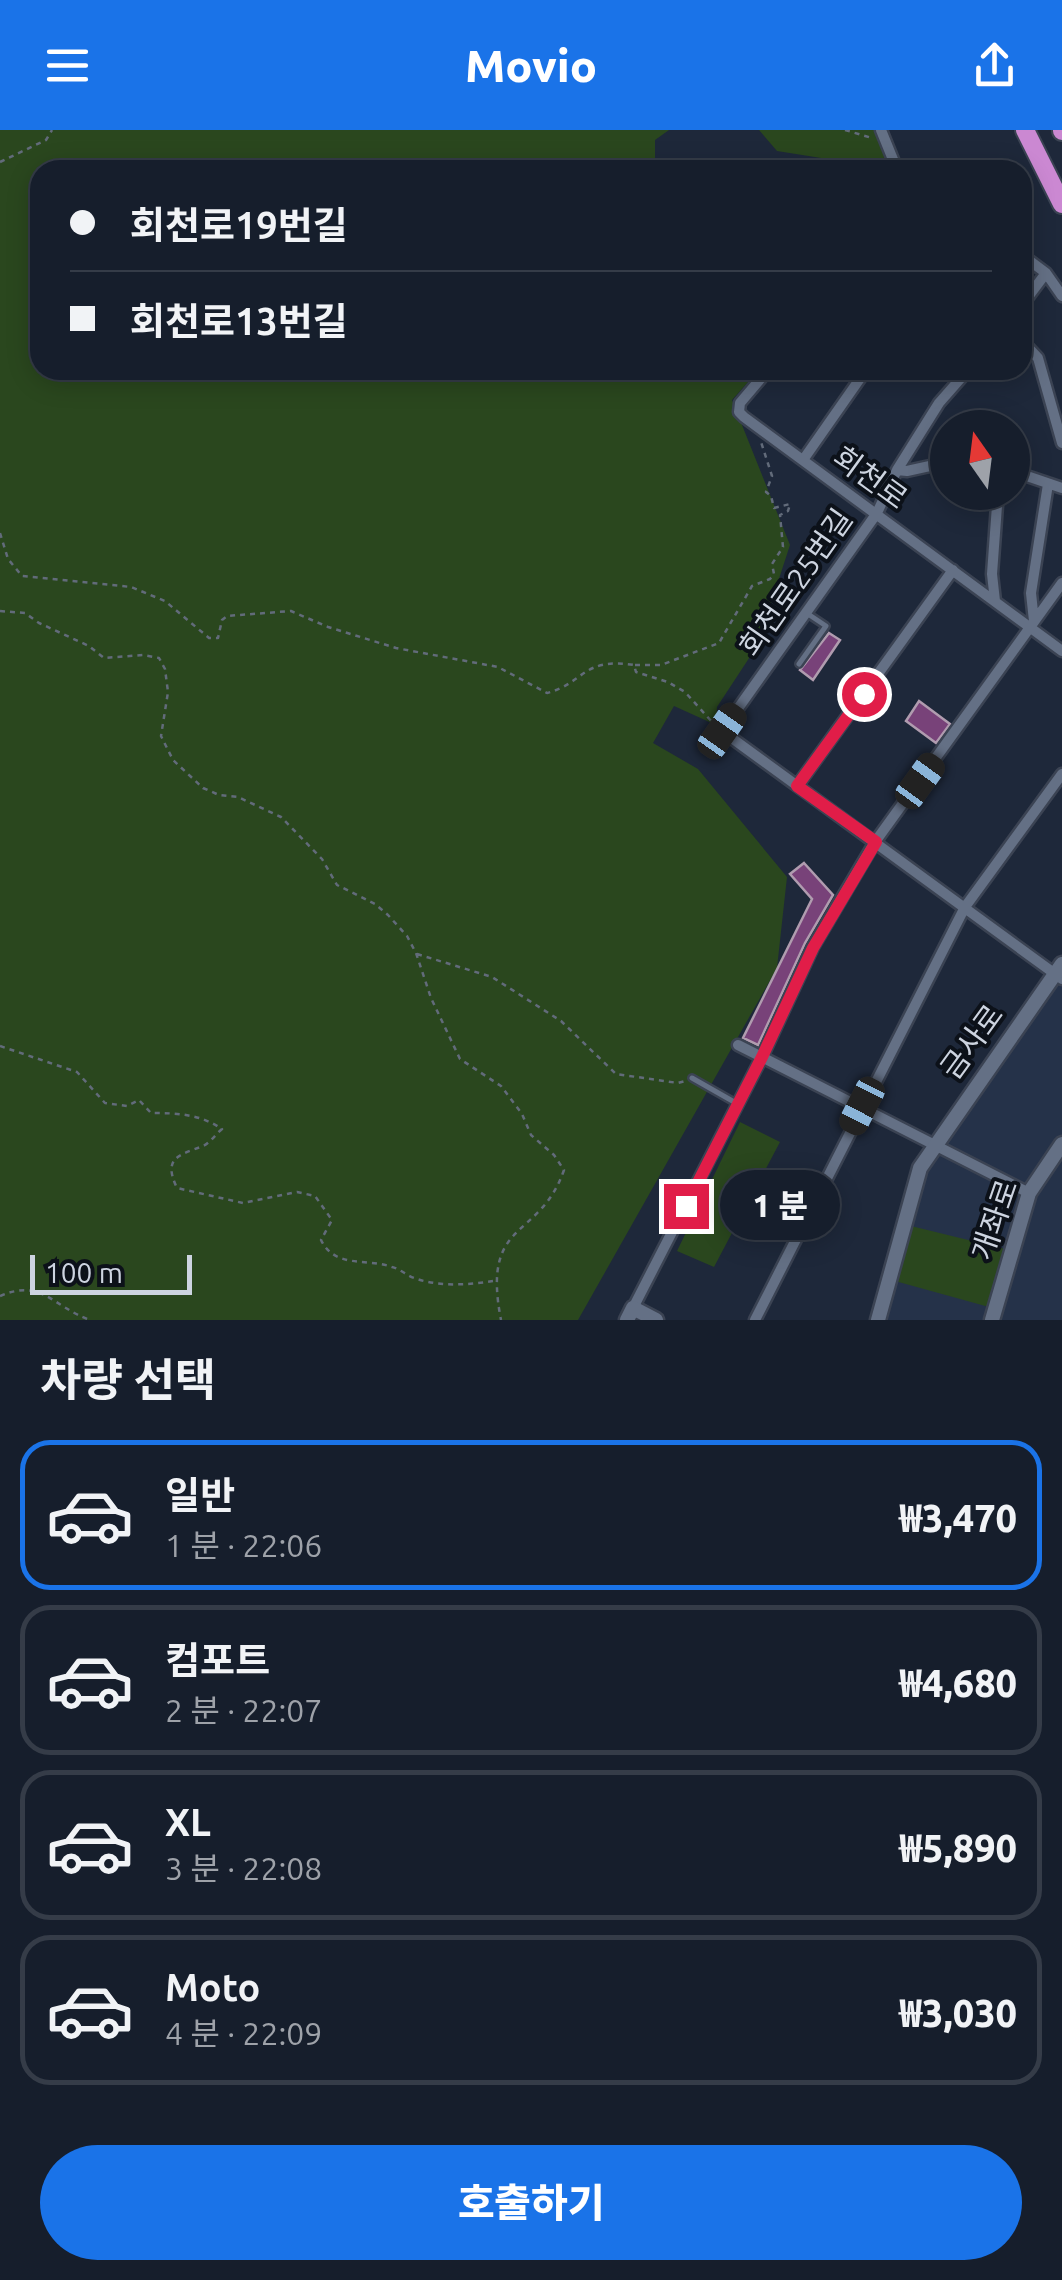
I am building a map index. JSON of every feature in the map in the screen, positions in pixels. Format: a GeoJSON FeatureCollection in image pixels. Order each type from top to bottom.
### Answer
{"type":"FeatureCollection","features":[{"type":"Feature","properties":{"kind":"highway"},"geometry":{"type":"LineString","coordinates":[[1026,130],[1062,204]]}},
{"type":"Feature","properties":{"kind":"main road","name":"금사로"},"geometry":{"type":"LineString","coordinates":[[878,1320],[920,1168],[934,1143],[1060,972]]}},
{"type":"Feature","properties":{"kind":"main road","name":"개좌로"},"geometry":{"type":"LineString","coordinates":[[992,1320],[1029,1193],[1062,1144]]}},
{"type":"Feature","properties":{"kind":"main road"},"geometry":{"type":"LineString","coordinates":[[630,1314],[656,1320]]}},
{"type":"Feature","properties":{"kind":"street"},"geometry":{"type":"LineString","coordinates":[[881,130],[893,160]]}},
{"type":"Feature","properties":{"kind":"street"},"geometry":{"type":"LineString","coordinates":[[1032,262],[1046,273],[1062,296]]}},
{"type":"Feature","properties":{"kind":"street"},"geometry":{"type":"LineString","coordinates":[[1032,292],[1046,273]]}},
{"type":"Feature","properties":{"kind":"street"},"geometry":{"type":"LineString","coordinates":[[1032,352],[1038,358],[1062,443]]}},
{"type":"Feature","properties":{"kind":"street","name":"회천로"},"geometry":{"type":"LineString","coordinates":[[760,380],[740,403],[739,412],[994,601],[1032,624],[1062,650]]}},
{"type":"Feature","properties":{"kind":"street"},"geometry":{"type":"LineString","coordinates":[[803,460],[856,380]]}},
{"type":"Feature","properties":{"kind":"street","name":"회천로25번길"},"geometry":{"type":"LineString","coordinates":[[722,731],[877,512],[938,402],[959,380]]}},
{"type":"Feature","properties":{"kind":"street"},"geometry":{"type":"LineString","coordinates":[[897,470],[930,466]]}},
{"type":"Feature","properties":{"kind":"street"},"geometry":{"type":"LineString","coordinates":[[1030,477],[1062,488]]}},
{"type":"Feature","properties":{"kind":"street"},"geometry":{"type":"LineString","coordinates":[[1032,624],[1031,593],[1048,484]]}},
{"type":"Feature","properties":{"kind":"street"},"geometry":{"type":"LineString","coordinates":[[994,601],[997,510]]}},
{"type":"Feature","properties":{"kind":"street"},"geometry":{"type":"LineString","coordinates":[[797,786],[953,570]]}},
{"type":"Feature","properties":{"kind":"street"},"geometry":{"type":"LineString","coordinates":[[630,1314],[762,1057],[813,948],[876,842],[1062,583]]}},
{"type":"Feature","properties":{"kind":"street","name":"금사로"},"geometry":{"type":"LineString","coordinates":[[722,731],[1060,972]]}},
{"type":"Feature","properties":{"kind":"street"},"geometry":{"type":"LineString","coordinates":[[755,1320],[965,907],[1062,774]]}},
{"type":"Feature","properties":{"kind":"street"},"geometry":{"type":"LineString","coordinates":[[738,1045],[1029,1193]]}},
{"type":"Feature","properties":{"kind":"lane"},"geometry":{"type":"LineString","coordinates":[[799,664],[826,626],[806,612]]}},
{"type":"Feature","properties":{"kind":"lane"},"geometry":{"type":"LineString","coordinates":[[692,1078],[738,1104]]}},
{"type":"Feature","properties":{"kind":"path"},"geometry":{"type":"LineString","coordinates":[[0,162],[46,140],[52,130]]}},
{"type":"Feature","properties":{"kind":"path"},"geometry":{"type":"LineString","coordinates":[[845,130],[887,142]]}},
{"type":"Feature","properties":{"kind":"path"},"geometry":{"type":"LineString","coordinates":[[0,533],[8,559],[22,576],[130,586],[165,601],[209,638],[218,638],[222,620],[227,616],[290,611],[396,648],[498,668],[547,693],[596,665],[662,665],[719,644],[752,586],[774,574],[772,564],[783,547],[780,515],[788,511],[790,504],[774,508],[772,496],[766,492],[772,476],[758,437]]}},
{"type":"Feature","properties":{"kind":"path"},"geometry":{"type":"LineString","coordinates":[[0,611],[25,613],[89,646],[104,658],[159,658],[166,669],[168,692],[161,736],[173,760],[203,788],[281,817],[322,859],[337,886],[376,904],[407,936],[430,998],[460,1059],[500,1086],[522,1114],[531,1135],[554,1154],[564,1170],[558,1188],[506,1243],[497,1260],[495,1281],[500,1319]]}},
{"type":"Feature","properties":{"kind":"path"},"geometry":{"type":"LineString","coordinates":[[634,665],[636,672],[685,692],[722,731]]}},
{"type":"Feature","properties":{"kind":"path"},"geometry":{"type":"LineString","coordinates":[[416,953],[492,977],[562,1021],[616,1074],[678,1084],[692,1078]]}},
{"type":"Feature","properties":{"kind":"path"},"geometry":{"type":"LineString","coordinates":[[0,1046],[77,1072],[105,1103],[127,1106],[138,1100],[151,1113],[185,1114],[222,1129],[208,1144],[183,1151],[174,1162],[172,1179],[177,1188],[242,1203],[296,1192],[315,1196],[332,1220],[321,1240],[326,1250],[344,1260],[391,1266],[413,1278],[435,1283],[472,1285],[495,1281]]}},
{"type":"Feature","properties":{"kind":"path"},"geometry":{"type":"LineString","coordinates":[[0,1296],[19,1289],[50,1294],[65,1308],[90,1320]]}},
{"type":"Feature","properties":{"kind":"shaded area"},"geometry":{"type":"Polygon","coordinates":[[[1062,977],[1062,1320],[887,1320],[917,1198],[940,1146],[1062,977]]]}},
{"type":"Feature","properties":{"kind":"green space"},"geometry":{"type":"Polygon","coordinates":[[[0,130],[669,130],[655,140],[655,160],[30,160],[30,380],[750,380],[732,400],[790,545],[757,646],[717,707],[716,725],[674,706],[653,743],[698,769],[787,877],[777,968],[578,1320],[0,1320],[0,130]]]}},
{"type":"Feature","properties":{"kind":"green space"},"geometry":{"type":"Polygon","coordinates":[[[759,130],[884,130],[891,160],[834,160],[777,151],[759,130]]]}},
{"type":"Feature","properties":{"kind":"green space"},"geometry":{"type":"Polygon","coordinates":[[[740,1122],[780,1142],[714,1267],[677,1251],[740,1122]]]}},
{"type":"Feature","properties":{"kind":"green space"},"geometry":{"type":"Polygon","coordinates":[[[911,1226],[1005,1249],[989,1307],[895,1281],[911,1226]]]}},
{"type":"Feature","properties":{"kind":"building"},"geometry":{"type":"Polygon","coordinates":[[[829,633],[840,640],[813,680],[800,670],[829,633]]]}},
{"type":"Feature","properties":{"kind":"building"},"geometry":{"type":"Polygon","coordinates":[[[919,701],[950,724],[936,743],[906,721],[919,701]]]}},
{"type":"Feature","properties":{"kind":"building"},"geometry":{"type":"Polygon","coordinates":[[[804,863],[833,895],[805,943],[758,1045],[743,1038],[812,899],[790,874],[804,863]]]}},
{"type":"Feature","properties":{"kind":"route"},"geometry":{"type":"LineString","coordinates":[[686,1206],[813,948],[876,842],[797,786],[864,694]]}}]}
